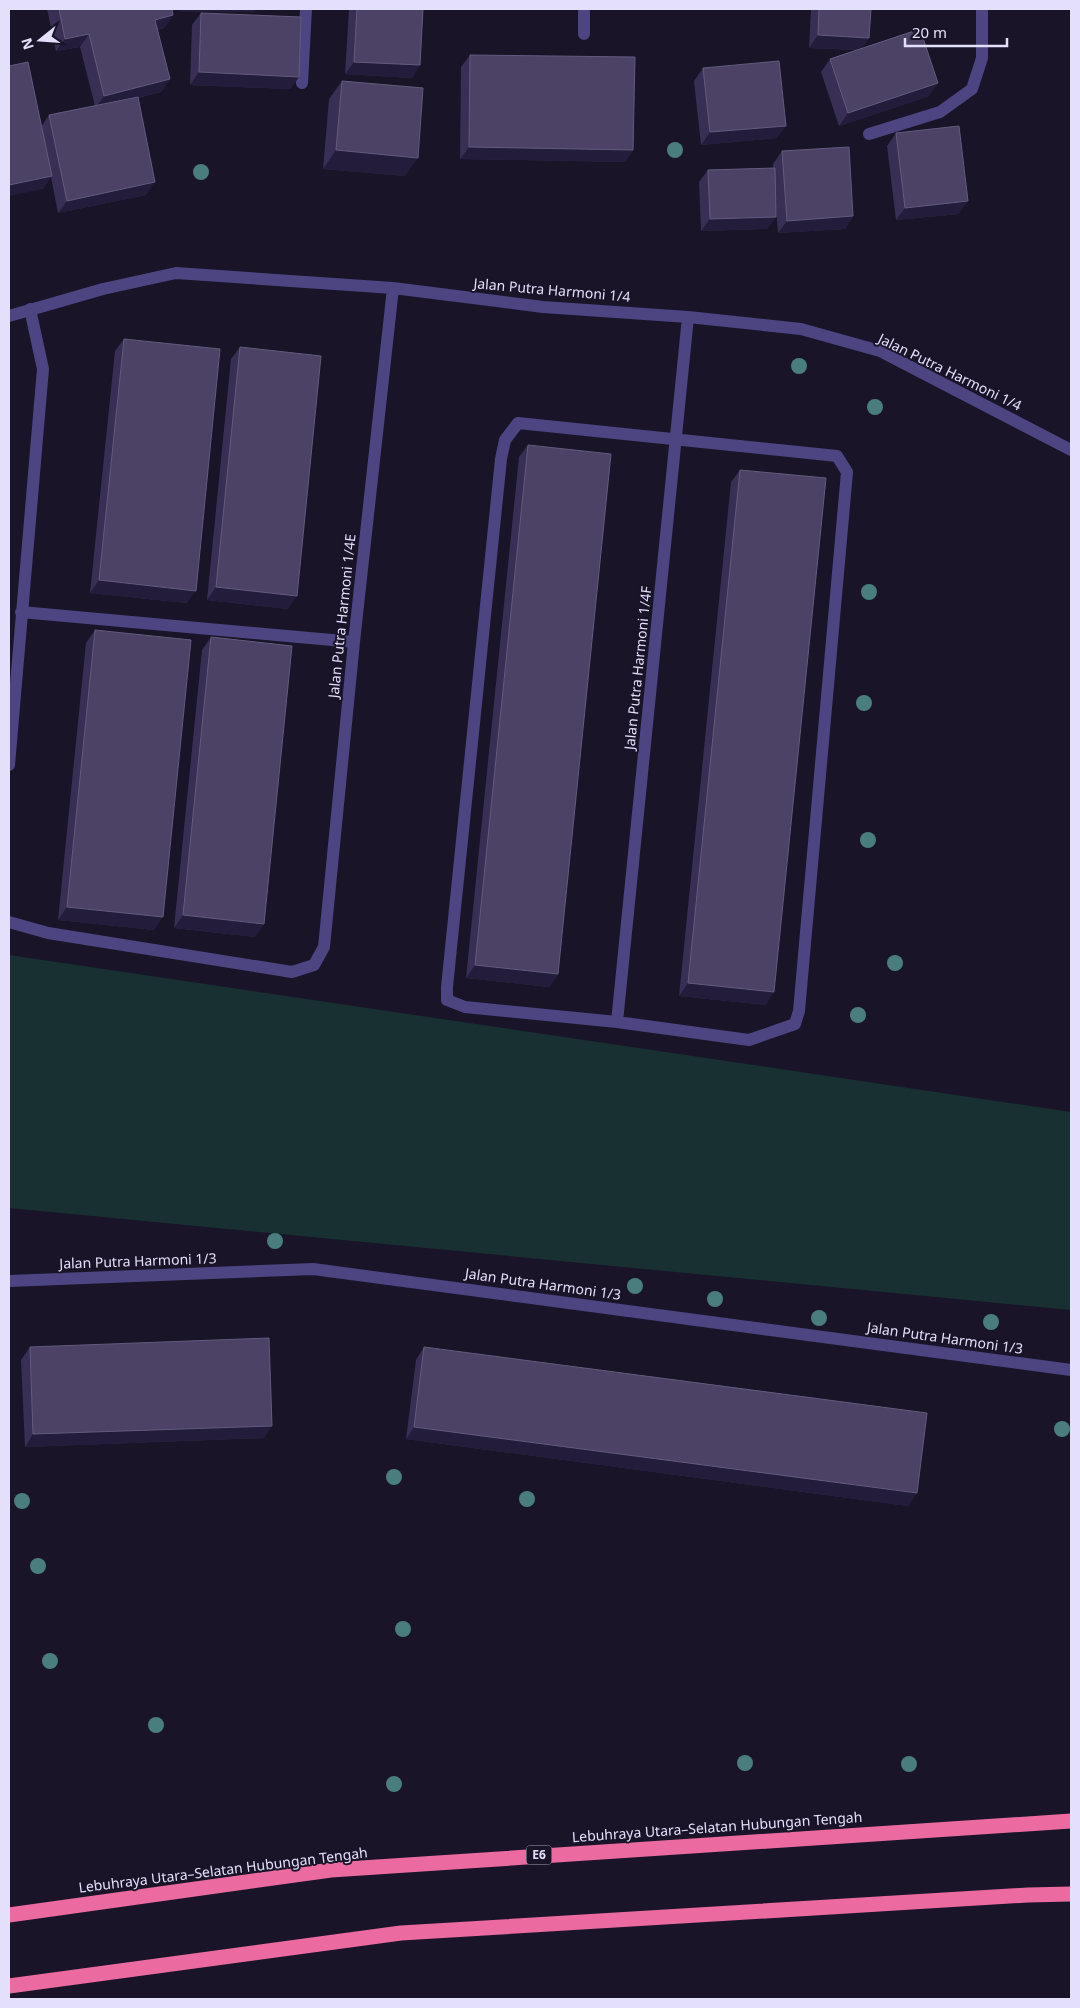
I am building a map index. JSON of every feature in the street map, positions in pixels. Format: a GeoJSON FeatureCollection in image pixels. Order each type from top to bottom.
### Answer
{"type":"FeatureCollection","features":[{"type":"Feature","properties":{"kind":"highway","name":"Lebuhraya Utara–Selatan Hubungan Tengah"},"geometry":{"type":"LineString","coordinates":[[9,1915],[331,1870],[1027,1822],[1071,1821]]}},
{"type":"Feature","properties":{"kind":"highway"},"geometry":{"type":"LineString","coordinates":[[9,1986],[401,1933],[1028,1895],[1071,1894]]}},
{"type":"Feature","properties":{"kind":"street"},"geometry":{"type":"LineString","coordinates":[[302,83],[306,9]]}},
{"type":"Feature","properties":{"kind":"street"},"geometry":{"type":"LineString","coordinates":[[584,9],[584,34]]}},
{"type":"Feature","properties":{"kind":"street"},"geometry":{"type":"LineString","coordinates":[[869,134],[940,112],[972,89],[982,58],[982,9]]}},
{"type":"Feature","properties":{"kind":"street","name":"Jalan Putra Harmoni 1/4"},"geometry":{"type":"LineString","coordinates":[[9,316],[103,289],[176,273],[393,288],[543,307],[688,317],[801,329],[880,351],[1071,450]]}},
{"type":"Feature","properties":{"kind":"street","name":"Jalan Putra Harmoni 1/4E"},"geometry":{"type":"LineString","coordinates":[[9,922],[48,933],[292,972],[314,965],[324,947],[354,642],[393,288]]}},
{"type":"Feature","properties":{"kind":"street"},"geometry":{"type":"LineString","coordinates":[[9,765],[43,369],[30,309]]}},
{"type":"Feature","properties":{"kind":"street","name":"Jalan Putra Harmoni 1/4F"},"geometry":{"type":"LineString","coordinates":[[617,1022],[688,317]]}},
{"type":"Feature","properties":{"kind":"street"},"geometry":{"type":"LineString","coordinates":[[518,423],[837,456],[847,472],[799,1011],[795,1024],[749,1040],[617,1022],[465,1007],[447,1000],[501,459],[505,440],[518,423]]}},
{"type":"Feature","properties":{"kind":"street"},"geometry":{"type":"LineString","coordinates":[[21,612],[354,642]]}},
{"type":"Feature","properties":{"kind":"street","name":"Jalan Putra Harmoni 1/3"},"geometry":{"type":"LineString","coordinates":[[9,1281],[312,1269],[1071,1370]]}},
{"type":"Feature","properties":{"kind":"green space"},"geometry":{"type":"Polygon","coordinates":[[[9,955],[1071,1112],[1071,1310],[9,1208],[9,955]]]}},
{"type":"Feature","properties":{"kind":"building"},"geometry":{"type":"Polygon","coordinates":[[[59,9],[172,9],[173,15],[155,20],[170,79],[104,96],[89,34],[65,39],[59,9]]]}},
{"type":"Feature","properties":{"kind":"building"},"geometry":{"type":"Polygon","coordinates":[[[357,9],[423,9],[420,65],[354,62],[357,9]]]}},
{"type":"Feature","properties":{"kind":"building"},"geometry":{"type":"Polygon","coordinates":[[[819,9],[871,9],[869,38],[818,35],[819,9]]]}},
{"type":"Feature","properties":{"kind":"building"},"geometry":{"type":"Polygon","coordinates":[[[201,13],[301,17],[299,77],[199,72],[201,13]]]}},
{"type":"Feature","properties":{"kind":"building"},"geometry":{"type":"Polygon","coordinates":[[[920,29],[938,83],[848,113],[830,59],[920,29]]]}},
{"type":"Feature","properties":{"kind":"building"},"geometry":{"type":"Polygon","coordinates":[[[470,55],[635,57],[633,150],[469,147],[470,55]]]}},
{"type":"Feature","properties":{"kind":"building"},"geometry":{"type":"Polygon","coordinates":[[[779,61],[786,126],[710,132],[703,68],[779,61]]]}},
{"type":"Feature","properties":{"kind":"building"},"geometry":{"type":"Polygon","coordinates":[[[28,62],[52,176],[9,185],[9,66],[28,62]]]}},
{"type":"Feature","properties":{"kind":"building"},"geometry":{"type":"Polygon","coordinates":[[[342,81],[423,88],[418,158],[336,150],[342,81]]]}},
{"type":"Feature","properties":{"kind":"building"},"geometry":{"type":"Polygon","coordinates":[[[138,97],[155,182],[67,201],[49,115],[138,97]]]}},
{"type":"Feature","properties":{"kind":"building"},"geometry":{"type":"Polygon","coordinates":[[[959,126],[968,201],[905,208],[896,133],[959,126]]]}},
{"type":"Feature","properties":{"kind":"building"},"geometry":{"type":"Polygon","coordinates":[[[849,147],[853,216],[787,221],[782,151],[849,147]]]}},
{"type":"Feature","properties":{"kind":"building"},"geometry":{"type":"Polygon","coordinates":[[[775,168],[776,217],[710,219],[708,170],[775,168]]]}},
{"type":"Feature","properties":{"kind":"building"},"geometry":{"type":"Polygon","coordinates":[[[124,339],[220,349],[196,591],[99,580],[124,339]]]}},
{"type":"Feature","properties":{"kind":"building"},"geometry":{"type":"Polygon","coordinates":[[[240,347],[321,356],[297,596],[216,587],[240,347]]]}},
{"type":"Feature","properties":{"kind":"building"},"geometry":{"type":"Polygon","coordinates":[[[528,445],[611,454],[558,974],[475,965],[528,445]]]}},
{"type":"Feature","properties":{"kind":"building"},"geometry":{"type":"Polygon","coordinates":[[[740,470],[826,478],[774,992],[688,983],[740,470]]]}},
{"type":"Feature","properties":{"kind":"building"},"geometry":{"type":"Polygon","coordinates":[[[95,630],[191,640],[163,917],[67,907],[95,630]]]}},
{"type":"Feature","properties":{"kind":"building"},"geometry":{"type":"Polygon","coordinates":[[[211,637],[292,646],[264,924],[183,915],[211,637]]]}},
{"type":"Feature","properties":{"kind":"building"},"geometry":{"type":"Polygon","coordinates":[[[269,1338],[272,1426],[33,1434],[30,1347],[269,1338]]]}},
{"type":"Feature","properties":{"kind":"building"},"geometry":{"type":"Polygon","coordinates":[[[424,1347],[927,1413],[917,1493],[414,1427],[424,1347]]]}}]}
